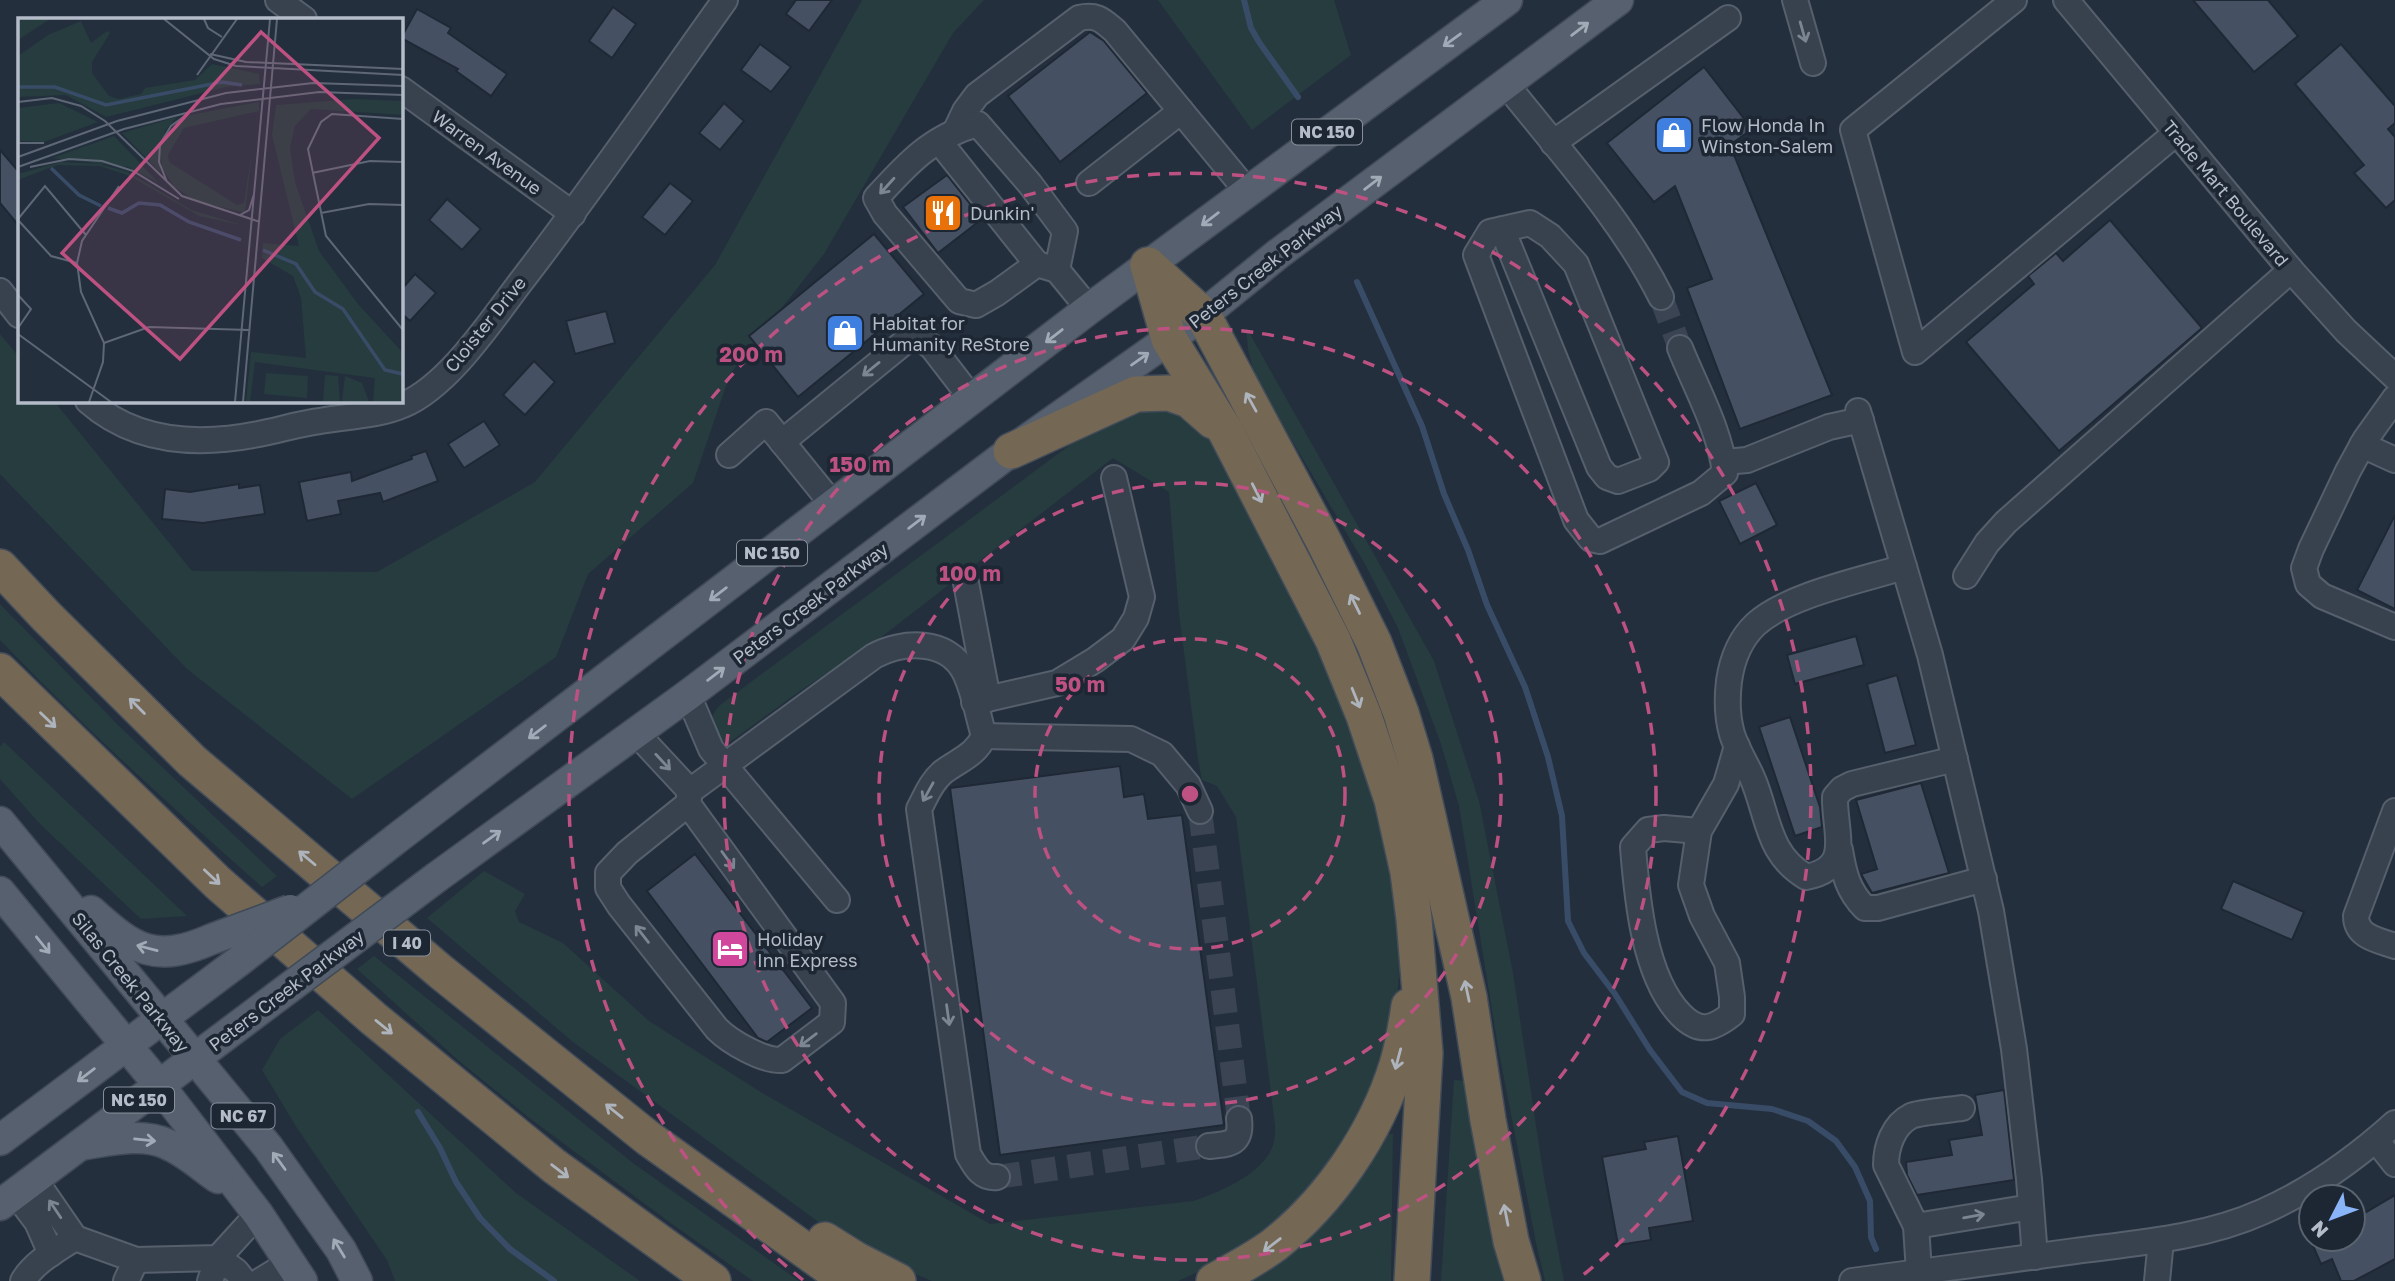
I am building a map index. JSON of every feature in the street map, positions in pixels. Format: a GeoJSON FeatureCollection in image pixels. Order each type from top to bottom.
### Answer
{"type":"FeatureCollection","features":[{"type":"Feature","properties":{"kind":"highway"},"geometry":{"type":"LineString","coordinates":[[1147,265],[1203,315],[1289,474],[1368,632],[1401,713],[1416,759],[1469,997],[1508,1227],[1522,1281]]}},
{"type":"Feature","properties":{"kind":"highway"},"geometry":{"type":"LineString","coordinates":[[1147,265],[1169,339],[1226,432],[1333,640],[1392,800],[1415,919],[1425,1053],[1412,1281]]}},
{"type":"Feature","properties":{"kind":"highway"},"geometry":{"type":"LineString","coordinates":[[1011,451],[1136,394],[1152,392],[1169,393],[1189,400],[1226,432]]}},
{"type":"Feature","properties":{"kind":"highway","name":"I 40"},"geometry":{"type":"LineString","coordinates":[[0,567],[192,761],[441,972],[648,1138],[848,1281]]}},
{"type":"Feature","properties":{"kind":"highway"},"geometry":{"type":"LineString","coordinates":[[0,671],[218,883],[374,1019],[554,1166],[713,1281]]}},
{"type":"Feature","properties":{"kind":"highway"},"geometry":{"type":"LineString","coordinates":[[1416,759],[1439,933],[1444,1038],[1443,1129],[1433,1281]]}},
{"type":"Feature","properties":{"kind":"highway"},"geometry":{"type":"LineString","coordinates":[[1214,1281],[1274,1244],[1302,1219],[1334,1182],[1371,1125],[1397,1064],[1405,1029],[1410,1002],[1415,919]]}},
{"type":"Feature","properties":{"kind":"highway"},"geometry":{"type":"LineString","coordinates":[[648,1138],[695,1149],[827,1241],[898,1281]]}},
{"type":"Feature","properties":{"kind":"main road","name":"NC 150"},"geometry":{"type":"LineString","coordinates":[[0,1140],[239,961],[1147,265],[1507,0]]}},
{"type":"Feature","properties":{"kind":"main road","name":"Peters Creek Parkway"},"geometry":{"type":"LineString","coordinates":[[17,1193],[437,877],[688,695],[1011,451],[1203,315],[1278,254],[1618,0]]}},
{"type":"Feature","properties":{"kind":"main road"},"geometry":{"type":"LineString","coordinates":[[8,832],[126,940],[144,948],[165,952],[192,947],[317,901]]}},
{"type":"Feature","properties":{"kind":"main road","name":"Silas Creek Parkway"},"geometry":{"type":"LineString","coordinates":[[8,832],[268,1147],[341,1250],[357,1281]]}},
{"type":"Feature","properties":{"kind":"main road"},"geometry":{"type":"LineString","coordinates":[[1,894],[126,1045]]}},
{"type":"Feature","properties":{"kind":"main road","name":"NC 67"},"geometry":{"type":"LineString","coordinates":[[126,1045],[251,1205],[296,1271]]}},
{"type":"Feature","properties":{"kind":"main road"},"geometry":{"type":"LineString","coordinates":[[78,1145],[133,1138],[161,1142],[178,1150],[251,1205]]}},
{"type":"Feature","properties":{"kind":"street"},"geometry":{"type":"LineString","coordinates":[[278,0],[303,18]]}},
{"type":"Feature","properties":{"kind":"street","name":"Cloister Drive"},"geometry":{"type":"LineString","coordinates":[[89,402],[104,414],[130,427],[186,441],[214,442],[317,421],[385,411],[419,397],[447,373],[478,338],[572,214],[725,0]]}},
{"type":"Feature","properties":{"kind":"street"},"geometry":{"type":"LineString","coordinates":[[1794,0],[1813,63]]}},
{"type":"Feature","properties":{"kind":"street","name":"Trade Mart Boulevard"},"geometry":{"type":"LineString","coordinates":[[2066,0],[2291,270],[2346,331],[2395,377]]}},
{"type":"Feature","properties":{"kind":"street"},"geometry":{"type":"LineString","coordinates":[[1998,5],[1853,130],[1915,352],[2176,133]]}},
{"type":"Feature","properties":{"kind":"street"},"geometry":{"type":"LineString","coordinates":[[947,136],[977,96],[1079,18],[1091,15],[1115,32],[1247,191]]}},
{"type":"Feature","properties":{"kind":"street"},"geometry":{"type":"LineString","coordinates":[[1553,143],[1728,18]]}},
{"type":"Feature","properties":{"kind":"street"},"geometry":{"type":"LineString","coordinates":[[1506,84],[1644,263],[1661,297]]}},
{"type":"Feature","properties":{"kind":"street","name":"Warren Avenue"},"geometry":{"type":"LineString","coordinates":[[402,90],[572,214]]}},
{"type":"Feature","properties":{"kind":"street"},"geometry":{"type":"LineString","coordinates":[[1089,183],[1181,111]]}},
{"type":"Feature","properties":{"kind":"street"},"geometry":{"type":"LineString","coordinates":[[978,124],[1030,184],[1065,231],[1047,267],[976,305],[959,301],[886,214],[876,198],[911,160],[947,136],[978,124]]}},
{"type":"Feature","properties":{"kind":"street"},"geometry":{"type":"LineString","coordinates":[[947,136],[1047,267],[1089,309]]}},
{"type":"Feature","properties":{"kind":"street"},"geometry":{"type":"LineString","coordinates":[[1502,229],[1599,467],[1607,477],[1618,481],[1649,469],[1656,463],[1576,264],[1550,236],[1530,223],[1502,229],[1490,232],[1475,255],[1576,520],[1591,539],[1600,541],[1701,493],[1726,473],[1710,420],[1680,348]]}},
{"type":"Feature","properties":{"kind":"street"},"geometry":{"type":"LineString","coordinates":[[1966,576],[1987,543],[2006,522],[2291,270]]}},
{"type":"Feature","properties":{"kind":"street"},"geometry":{"type":"LineString","coordinates":[[0,291],[18,314]]}},
{"type":"Feature","properties":{"kind":"street"},"geometry":{"type":"LineString","coordinates":[[782,442],[906,340],[917,337],[932,347],[972,399]]}},
{"type":"Feature","properties":{"kind":"street"},"geometry":{"type":"LineString","coordinates":[[2395,398],[2362,445],[2304,568],[2308,584],[2322,596],[2395,627]]}},
{"type":"Feature","properties":{"kind":"street"},"geometry":{"type":"LineString","coordinates":[[1724,462],[1747,460],[1860,416],[1930,655],[1992,914],[2014,1049],[2035,1257]]}},
{"type":"Feature","properties":{"kind":"street"},"geometry":{"type":"LineString","coordinates":[[729,456],[766,422],[834,506]]}},
{"type":"Feature","properties":{"kind":"street"},"geometry":{"type":"LineString","coordinates":[[2362,445],[2395,460]]}},
{"type":"Feature","properties":{"kind":"street"},"geometry":{"type":"LineString","coordinates":[[981,700],[1057,682],[1095,660],[1123,639],[1136,618],[1142,597],[1114,478]]}},
{"type":"Feature","properties":{"kind":"street"},"geometry":{"type":"LineString","coordinates":[[1840,850],[1832,865],[1820,874],[1807,877],[1792,869],[1778,850],[1754,782],[1731,732],[1727,698],[1730,672],[1739,645],[1756,624],[1783,607],[1817,593],[1904,567]]}},
{"type":"Feature","properties":{"kind":"street"},"geometry":{"type":"LineString","coordinates":[[966,583],[981,700],[981,742]]}},
{"type":"Feature","properties":{"kind":"street"},"geometry":{"type":"LineString","coordinates":[[636,733],[689,798],[833,1003],[832,1022],[782,1060],[774,1060],[753,1052],[722,1035],[619,905],[608,888],[608,873],[627,853],[689,798],[725,766],[874,656],[890,648],[925,645],[945,652],[964,671],[981,700]]}},
{"type":"Feature","properties":{"kind":"street"},"geometry":{"type":"LineString","coordinates":[[688,695],[711,749],[837,900]]}},
{"type":"Feature","properties":{"kind":"street"},"geometry":{"type":"LineString","coordinates":[[997,1177],[991,1178],[976,1170],[968,1154],[919,809],[932,783],[981,742],[1130,739],[1162,754],[1188,785],[1200,811]]}},
{"type":"Feature","properties":{"kind":"street"},"geometry":{"type":"LineString","coordinates":[[1699,831],[1664,828],[1648,830],[1633,847],[1636,887],[1652,963],[1669,1002],[1690,1024],[1704,1028],[1719,1024],[1732,1014],[1732,997],[1727,963],[1702,916],[1691,885],[1699,831],[1726,784],[1737,746]]}},
{"type":"Feature","properties":{"kind":"street"},"geometry":{"type":"LineString","coordinates":[[1955,759],[1852,784],[1842,789],[1835,797],[1845,879],[1854,897],[1865,908],[1878,908],[1984,879]]}},
{"type":"Feature","properties":{"kind":"street"},"geometry":{"type":"LineString","coordinates":[[2395,811],[2356,916],[2356,925],[2360,932],[2395,946]]}},
{"type":"Feature","properties":{"kind":"street"},"geometry":{"type":"LineString","coordinates":[[1919,1272],[1916,1226],[1886,1165],[1886,1155],[1892,1135],[1910,1116],[1962,1108]]}},
{"type":"Feature","properties":{"kind":"street"},"geometry":{"type":"LineString","coordinates":[[1209,1146],[1231,1143],[1238,1137],[1239,1119]]}},
{"type":"Feature","properties":{"kind":"street"},"geometry":{"type":"LineString","coordinates":[[1855,1281],[2161,1240],[2218,1228],[2262,1212],[2308,1187],[2376,1140],[2395,1123]]}},
{"type":"Feature","properties":{"kind":"street"},"geometry":{"type":"LineString","coordinates":[[2376,1140],[2395,1164]]}},
{"type":"Feature","properties":{"kind":"street"},"geometry":{"type":"LineString","coordinates":[[17,1193],[75,1238],[131,1271],[236,1270],[244,1281]]}},
{"type":"Feature","properties":{"kind":"street"},"geometry":{"type":"LineString","coordinates":[[17,1193],[37,1222],[51,1254]]}},
{"type":"Feature","properties":{"kind":"street"},"geometry":{"type":"LineString","coordinates":[[214,1269],[251,1205]]}},
{"type":"Feature","properties":{"kind":"street"},"geometry":{"type":"LineString","coordinates":[[1916,1226],[2031,1207]]}},
{"type":"Feature","properties":{"kind":"street"},"geometry":{"type":"LineString","coordinates":[[23,1281],[27,1274],[51,1254],[75,1238]]}},
{"type":"Feature","properties":{"kind":"street"},"geometry":{"type":"LineString","coordinates":[[2157,1281],[2161,1240]]}},
{"type":"Feature","properties":{"kind":"street"},"geometry":{"type":"LineString","coordinates":[[260,1281],[296,1271]]}},
{"type":"Feature","properties":{"kind":"green space"},"geometry":{"type":"Polygon","coordinates":[[[862,0],[984,0],[953,33],[824,254],[730,374],[693,483],[588,574],[556,657],[352,799],[187,669],[0,474],[0,334],[18,356],[18,402],[55,402],[192,571],[377,572],[535,482],[715,265],[862,0]]]}},
{"type":"Feature","properties":{"kind":"green space"},"geometry":{"type":"Polygon","coordinates":[[[1158,0],[1334,0],[1351,55],[1252,130],[1158,0]]]}},
{"type":"Feature","properties":{"kind":"green space"},"geometry":{"type":"Polygon","coordinates":[[[1246,327],[1434,661],[1479,801],[1513,973],[1544,1178],[1564,1281],[1545,1281],[1536,1243],[1498,1047],[1459,806],[1441,744],[1398,628],[1366,566],[1255,378],[1246,327]]]}},
{"type":"Feature","properties":{"kind":"green space"},"geometry":{"type":"Polygon","coordinates":[[[1149,401],[1191,418],[1210,441],[1308,630],[1362,761],[1381,829],[1394,899],[1399,970],[1394,1015],[1386,1050],[1366,1107],[1312,1188],[1267,1230],[1233,1253],[1197,1272],[1178,1281],[932,1281],[882,1260],[828,1229],[573,1042],[427,918],[484,871],[525,894],[515,911],[519,922],[563,943],[649,1021],[759,1091],[990,1224],[1193,1201],[1247,1176],[1270,1152],[1274,1142],[1275,1125],[1236,817],[1217,786],[1202,780],[1198,759],[1179,614],[1169,492],[1113,458],[880,638],[727,744],[716,735],[711,726],[712,717],[720,705],[1094,427],[1149,401]]]}},
{"type":"Feature","properties":{"kind":"green space"},"geometry":{"type":"Polygon","coordinates":[[[0,604],[119,726],[277,876],[262,887],[161,797],[63,704],[0,640],[0,604]]]}},
{"type":"Feature","properties":{"kind":"green space"},"geometry":{"type":"Polygon","coordinates":[[[4,742],[187,916],[141,919],[40,824],[0,779],[0,747],[4,742]]]}},
{"type":"Feature","properties":{"kind":"green space"},"geometry":{"type":"Polygon","coordinates":[[[374,956],[633,1163],[799,1281],[753,1281],[532,1120],[459,1061],[357,969],[374,956]]]}},
{"type":"Feature","properties":{"kind":"green space"},"geometry":{"type":"Polygon","coordinates":[[[318,1010],[516,1193],[640,1281],[395,1281],[387,1260],[297,1128],[262,1070],[280,1039],[318,1010]]]}},
{"type":"Feature","properties":{"kind":"green space"},"geometry":{"type":"Polygon","coordinates":[[[1454,1080],[1465,1081],[1505,1281],[1441,1281],[1454,1080]]]}},
{"type":"Feature","properties":{"kind":"green space"},"geometry":{"type":"Polygon","coordinates":[[[1381,1133],[1393,1134],[1391,1281],[1234,1281],[1381,1133]]]}},
{"type":"Feature","properties":{"kind":"building"},"geometry":{"type":"Polygon","coordinates":[[[796,0],[832,0],[809,31],[786,14],[796,0]]]}},
{"type":"Feature","properties":{"kind":"building"},"geometry":{"type":"Polygon","coordinates":[[[2193,0],[2268,0],[2298,36],[2254,72],[2193,0]]]}},
{"type":"Feature","properties":{"kind":"building"},"geometry":{"type":"Polygon","coordinates":[[[613,7],[636,24],[612,58],[589,41],[613,7]]]}},
{"type":"Feature","properties":{"kind":"building"},"geometry":{"type":"Polygon","coordinates":[[[417,9],[451,28],[448,33],[507,74],[491,96],[456,71],[458,69],[402,36],[417,9]]]}},
{"type":"Feature","properties":{"kind":"building"},"geometry":{"type":"Polygon","coordinates":[[[1090,32],[1104,41],[1147,93],[1060,162],[1008,96],[1090,32]]]}},
{"type":"Feature","properties":{"kind":"building"},"geometry":{"type":"Polygon","coordinates":[[[760,44],[791,67],[771,92],[741,70],[760,44]]]}},
{"type":"Feature","properties":{"kind":"building"},"geometry":{"type":"Polygon","coordinates":[[[2341,44],[2395,106],[2395,123],[2388,129],[2395,137],[2395,200],[2386,208],[2354,173],[2364,165],[2295,84],[2341,44]]]}},
{"type":"Feature","properties":{"kind":"building"},"geometry":{"type":"Polygon","coordinates":[[[1704,67],[1752,129],[1730,145],[1832,395],[1740,429],[1687,288],[1712,279],[1675,186],[1654,202],[1607,143],[1704,67]]]}},
{"type":"Feature","properties":{"kind":"building"},"geometry":{"type":"Polygon","coordinates":[[[724,103],[744,121],[720,150],[699,133],[724,103]]]}},
{"type":"Feature","properties":{"kind":"building"},"geometry":{"type":"Polygon","coordinates":[[[0,150],[18,171],[18,225],[0,203],[0,150]]]}},
{"type":"Feature","properties":{"kind":"building"},"geometry":{"type":"Polygon","coordinates":[[[947,175],[982,219],[938,253],[903,207],[947,175]]]}},
{"type":"Feature","properties":{"kind":"building"},"geometry":{"type":"Polygon","coordinates":[[[670,183],[693,201],[665,235],[642,217],[670,183]]]}},
{"type":"Feature","properties":{"kind":"building"},"geometry":{"type":"Polygon","coordinates":[[[447,199],[481,229],[462,250],[429,220],[447,199]]]}},
{"type":"Feature","properties":{"kind":"building"},"geometry":{"type":"Polygon","coordinates":[[[2110,220],[2202,328],[2059,451],[1966,342],[2034,284],[2028,276],[2056,253],[2063,261],[2110,220]]]}},
{"type":"Feature","properties":{"kind":"building"},"geometry":{"type":"Polygon","coordinates":[[[874,234],[924,294],[798,397],[749,336],[874,234]]]}},
{"type":"Feature","properties":{"kind":"building"},"geometry":{"type":"Polygon","coordinates":[[[415,274],[436,293],[410,321],[402,314],[402,289],[415,274]]]}},
{"type":"Feature","properties":{"kind":"building"},"geometry":{"type":"Polygon","coordinates":[[[606,311],[615,343],[575,354],[566,321],[606,311]]]}},
{"type":"Feature","properties":{"kind":"building"},"geometry":{"type":"Polygon","coordinates":[[[534,361],[555,382],[525,415],[503,395],[534,361]]]}},
{"type":"Feature","properties":{"kind":"building"},"geometry":{"type":"Polygon","coordinates":[[[484,421],[500,445],[464,468],[448,444],[484,421]]]}},
{"type":"Feature","properties":{"kind":"building"},"geometry":{"type":"Polygon","coordinates":[[[426,451],[438,481],[383,502],[380,493],[338,501],[341,514],[307,521],[299,482],[351,472],[352,481],[412,459],[411,456],[426,451]]]}},
{"type":"Feature","properties":{"kind":"building"},"geometry":{"type":"Polygon","coordinates":[[[1756,483],[1777,525],[1740,544],[1719,501],[1756,483]]]}},
{"type":"Feature","properties":{"kind":"building"},"geometry":{"type":"Polygon","coordinates":[[[239,484],[239,488],[260,485],[265,514],[203,523],[162,519],[165,489],[190,492],[239,484]]]}},
{"type":"Feature","properties":{"kind":"building"},"geometry":{"type":"Polygon","coordinates":[[[2395,515],[2395,609],[2357,590],[2395,515]]]}},
{"type":"Feature","properties":{"kind":"building"},"geometry":{"type":"Polygon","coordinates":[[[1856,636],[1864,665],[1795,684],[1787,655],[1856,636]]]}},
{"type":"Feature","properties":{"kind":"building"},"geometry":{"type":"Polygon","coordinates":[[[1897,675],[1916,745],[1885,753],[1867,684],[1897,675]]]}},
{"type":"Feature","properties":{"kind":"building"},"geometry":{"type":"Polygon","coordinates":[[[1790,717],[1820,807],[1822,827],[1795,836],[1759,727],[1790,717]]]}},
{"type":"Feature","properties":{"kind":"building"},"geometry":{"type":"Polygon","coordinates":[[[1120,766],[1124,797],[1144,794],[1148,819],[1182,815],[1224,1125],[1000,1155],[950,788],[1120,766]]]}},
{"type":"Feature","properties":{"kind":"building"},"geometry":{"type":"Polygon","coordinates":[[[1921,783],[1949,873],[1872,893],[1861,874],[1877,869],[1856,800],[1921,783]]]}},
{"type":"Feature","properties":{"kind":"building","name":"Holiday Inn Express"},"geometry":{"type":"Polygon","coordinates":[[[695,854],[812,1008],[767,1042],[758,1038],[647,891],[695,854]]]}},
{"type":"Feature","properties":{"kind":"building"},"geometry":{"type":"Polygon","coordinates":[[[2233,881],[2304,912],[2292,940],[2221,909],[2233,881]]]}},
{"type":"Feature","properties":{"kind":"building"},"geometry":{"type":"Polygon","coordinates":[[[2004,1090],[2014,1180],[1917,1195],[1907,1175],[1906,1162],[1952,1155],[1949,1140],[1982,1135],[1975,1095],[2004,1090]]]}},
{"type":"Feature","properties":{"kind":"building"},"geometry":{"type":"Polygon","coordinates":[[[1678,1136],[1693,1221],[1649,1228],[1651,1240],[1618,1245],[1602,1157],[1646,1149],[1644,1142],[1678,1136]]]}},
{"type":"Feature","properties":{"kind":"building"},"geometry":{"type":"Polygon","coordinates":[[[2395,1195],[2395,1259],[2354,1281],[2341,1281],[2332,1259],[2321,1264],[2316,1253],[2367,1253],[2367,1212],[2395,1195]]]}},
{"type":"Feature","properties":{"kind":"waterway"},"geometry":{"type":"LineString","coordinates":[[1244,0],[1251,28],[1298,97]]}},
{"type":"Feature","properties":{"kind":"waterway"},"geometry":{"type":"LineString","coordinates":[[1357,282],[1422,426],[1444,494],[1468,550],[1487,605],[1525,687],[1548,757],[1562,816],[1568,921],[1584,953],[1682,1092],[1707,1103],[1772,1109],[1808,1121],[1836,1141],[1855,1167],[1870,1201],[1871,1237],[1876,1249]]}},
{"type":"Feature","properties":{"kind":"waterway"},"geometry":{"type":"LineString","coordinates":[[418,1112],[440,1148],[456,1182],[480,1218],[510,1249],[554,1281]]}},
{"type":"Feature","properties":{"kind":"tunnel"},"geometry":{"type":"LineString","coordinates":[[1661,297],[1680,348]]}},
{"type":"Feature","properties":{"kind":"tunnel"},"geometry":{"type":"LineString","coordinates":[[1200,811],[1239,1119]]}},
{"type":"Feature","properties":{"kind":"tunnel"},"geometry":{"type":"LineString","coordinates":[[997,1177],[1209,1146]]}},
{"type":"Feature","properties":{"kind":"place","name":"Flow Honda In Winston-Salem"},"geometry":{"type":"Point","coordinates":[1674,135]}},
{"type":"Feature","properties":{"kind":"place","name":"Dunkin'"},"geometry":{"type":"Point","coordinates":[943,213]}},
{"type":"Feature","properties":{"kind":"place","name":"Habitat for Humanity ReStore"},"geometry":{"type":"Point","coordinates":[845,333]}},
{"type":"Feature","properties":{"kind":"place","name":"Holiday Inn Express"},"geometry":{"type":"Point","coordinates":[730,949]}}]}
